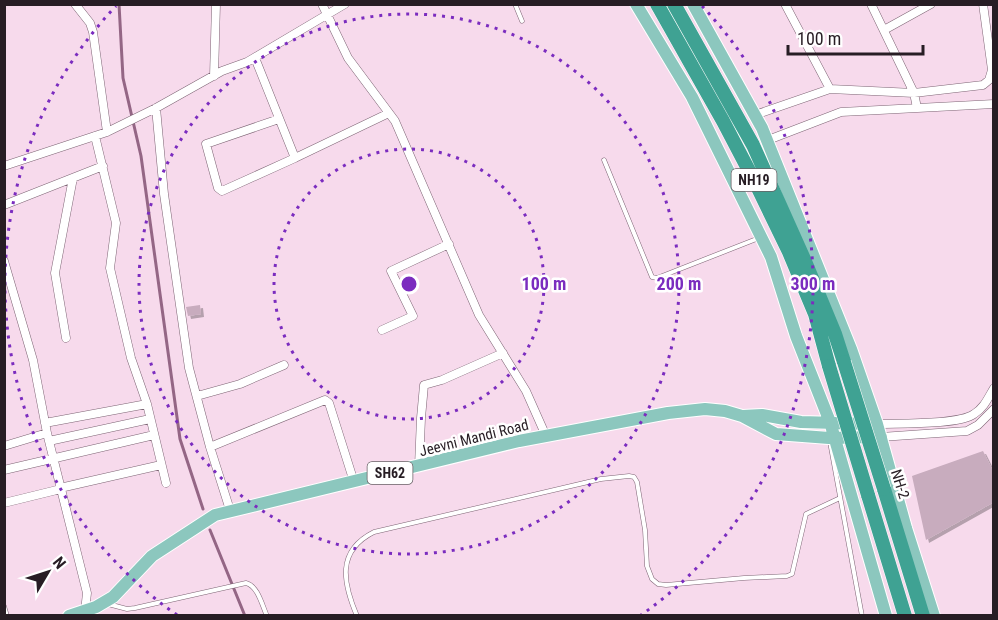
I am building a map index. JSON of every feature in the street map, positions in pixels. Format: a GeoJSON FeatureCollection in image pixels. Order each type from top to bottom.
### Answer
{"type":"FeatureCollection","features":[{"type":"Feature","properties":{"kind":"highway","name":"NH19"},"geometry":{"type":"LineString","coordinates":[[657,4],[756,184],[789,252],[815,314],[905,615]]}},
{"type":"Feature","properties":{"kind":"highway","name":"NH19"},"geometry":{"type":"LineString","coordinates":[[674,4],[694,40]]}},
{"type":"Feature","properties":{"kind":"highway"},"geometry":{"type":"LineString","coordinates":[[685,4],[694,40]]}},
{"type":"Feature","properties":{"kind":"highway","name":"NH-2"},"geometry":{"type":"LineString","coordinates":[[694,40],[753,145],[835,334],[923,615]]}},
{"type":"Feature","properties":{"kind":"main road"},"geometry":{"type":"LineString","coordinates":[[636,4],[692,97],[771,257],[796,336],[830,423],[832,438],[886,615]]}},
{"type":"Feature","properties":{"kind":"main road"},"geometry":{"type":"LineString","coordinates":[[693,4],[768,140],[878,424],[891,475],[934,615]]}},
{"type":"Feature","properties":{"kind":"main road"},"geometry":{"type":"LineString","coordinates":[[817,389],[861,378]]}},
{"type":"Feature","properties":{"kind":"main road","name":"Jeevni Mandi Road"},"geometry":{"type":"LineString","coordinates":[[69,615],[105,603],[152,556],[215,514],[519,441],[668,413],[705,409],[742,416],[776,434],[832,438],[881,437]]}},
{"type":"Feature","properties":{"kind":"main road","name":"Jeevni Mandi Road"},"geometry":{"type":"LineString","coordinates":[[742,416],[762,415],[801,422],[878,424]]}},
{"type":"Feature","properties":{"kind":"main road"},"geometry":{"type":"LineString","coordinates":[[848,486],[891,475]]}},
{"type":"Feature","properties":{"kind":"street"},"geometry":{"type":"LineString","coordinates":[[75,4],[90,23],[93,32],[107,132]]}},
{"type":"Feature","properties":{"kind":"street"},"geometry":{"type":"LineString","coordinates":[[214,76],[216,4]]}},
{"type":"Feature","properties":{"kind":"street"},"geometry":{"type":"LineString","coordinates":[[322,4],[348,58],[395,121],[480,315],[526,392],[546,436]]}},
{"type":"Feature","properties":{"kind":"street"},"geometry":{"type":"LineString","coordinates":[[4,166],[107,132],[214,76],[255,58],[345,4]]}},
{"type":"Feature","properties":{"kind":"street"},"geometry":{"type":"LineString","coordinates":[[784,4],[830,89]]}},
{"type":"Feature","properties":{"kind":"street"},"geometry":{"type":"LineString","coordinates":[[871,4],[914,93],[917,108]]}},
{"type":"Feature","properties":{"kind":"street"},"geometry":{"type":"LineString","coordinates":[[884,30],[931,4]]}},
{"type":"Feature","properties":{"kind":"street"},"geometry":{"type":"LineString","coordinates":[[755,114],[830,89],[914,93],[983,85],[989,80],[992,70],[983,4]]}},
{"type":"Feature","properties":{"kind":"street"},"geometry":{"type":"LineString","coordinates":[[255,58],[295,158]]}},
{"type":"Feature","properties":{"kind":"street"},"geometry":{"type":"LineString","coordinates":[[768,140],[841,112],[993,104]]}},
{"type":"Feature","properties":{"kind":"street"},"geometry":{"type":"LineString","coordinates":[[156,108],[164,194],[189,368],[230,510]]}},
{"type":"Feature","properties":{"kind":"street"},"geometry":{"type":"LineString","coordinates":[[279,119],[206,144],[218,188],[222,191],[389,113]]}},
{"type":"Feature","properties":{"kind":"street"},"geometry":{"type":"LineString","coordinates":[[95,136],[116,223],[110,268],[133,365],[147,404],[166,483]]}},
{"type":"Feature","properties":{"kind":"street"},"geometry":{"type":"LineString","coordinates":[[4,205],[102,166]]}},
{"type":"Feature","properties":{"kind":"street"},"geometry":{"type":"LineString","coordinates":[[66,338],[55,273],[73,178]]}},
{"type":"Feature","properties":{"kind":"street"},"geometry":{"type":"LineString","coordinates":[[382,330],[413,316],[391,271],[449,244]]}},
{"type":"Feature","properties":{"kind":"street"},"geometry":{"type":"LineString","coordinates":[[4,261],[33,360],[48,437],[87,593],[86,611]]}},
{"type":"Feature","properties":{"kind":"street"},"geometry":{"type":"LineString","coordinates":[[419,466],[424,385],[442,380],[503,353]]}},
{"type":"Feature","properties":{"kind":"street"},"geometry":{"type":"LineString","coordinates":[[197,396],[240,384],[284,365]]}},
{"type":"Feature","properties":{"kind":"street"},"geometry":{"type":"LineString","coordinates":[[878,424],[959,421],[974,415],[986,404],[993,388]]}},
{"type":"Feature","properties":{"kind":"street"},"geometry":{"type":"LineString","coordinates":[[210,447],[327,400],[354,482]]}},
{"type":"Feature","properties":{"kind":"street"},"geometry":{"type":"LineString","coordinates":[[45,423],[147,404]]}},
{"type":"Feature","properties":{"kind":"street"},"geometry":{"type":"LineString","coordinates":[[881,437],[967,431],[978,425],[993,409]]}},
{"type":"Feature","properties":{"kind":"street"},"geometry":{"type":"LineString","coordinates":[[4,446],[150,419]]}},
{"type":"Feature","properties":{"kind":"street"},"geometry":{"type":"LineString","coordinates":[[4,470],[154,435]]}},
{"type":"Feature","properties":{"kind":"street"},"geometry":{"type":"LineString","coordinates":[[4,502],[161,465]]}},
{"type":"Feature","properties":{"kind":"lane"},"geometry":{"type":"LineString","coordinates":[[515,4],[522,21]]}},
{"type":"Feature","properties":{"kind":"lane"},"geometry":{"type":"LineString","coordinates":[[604,160],[652,278],[760,237]]}},
{"type":"Feature","properties":{"kind":"lane"},"geometry":{"type":"LineString","coordinates":[[832,438],[840,498],[862,615]]}},
{"type":"Feature","properties":{"kind":"lane"},"geometry":{"type":"LineString","coordinates":[[357,615],[345,581],[345,567],[349,554],[361,540],[374,532],[471,508],[601,479],[634,477],[638,482],[645,530],[647,566],[652,579],[658,584],[666,585],[792,574],[806,514],[840,498]]}},
{"type":"Feature","properties":{"kind":"lane"},"geometry":{"type":"LineString","coordinates":[[105,603],[127,609],[238,584],[251,584],[267,615]]}},
{"type":"Feature","properties":{"kind":"lane"},"geometry":{"type":"LineString","coordinates":[[4,606],[7,615]]}},
{"type":"Feature","properties":{"kind":"building"},"geometry":{"type":"Polygon","coordinates":[[[200,305],[201,314],[188,316],[186,307],[200,305]]]}},
{"type":"Feature","properties":{"kind":"building"},"geometry":{"type":"Polygon","coordinates":[[[983,451],[994,473],[994,502],[926,540],[912,476],[983,451]]]}},
{"type":"Feature","properties":{"kind":"waterway"},"geometry":{"type":"LineString","coordinates":[[119,4],[123,78],[141,156],[180,439],[203,509]]}},
{"type":"Feature","properties":{"kind":"waterway"},"geometry":{"type":"LineString","coordinates":[[210,530],[245,616]]}}]}
